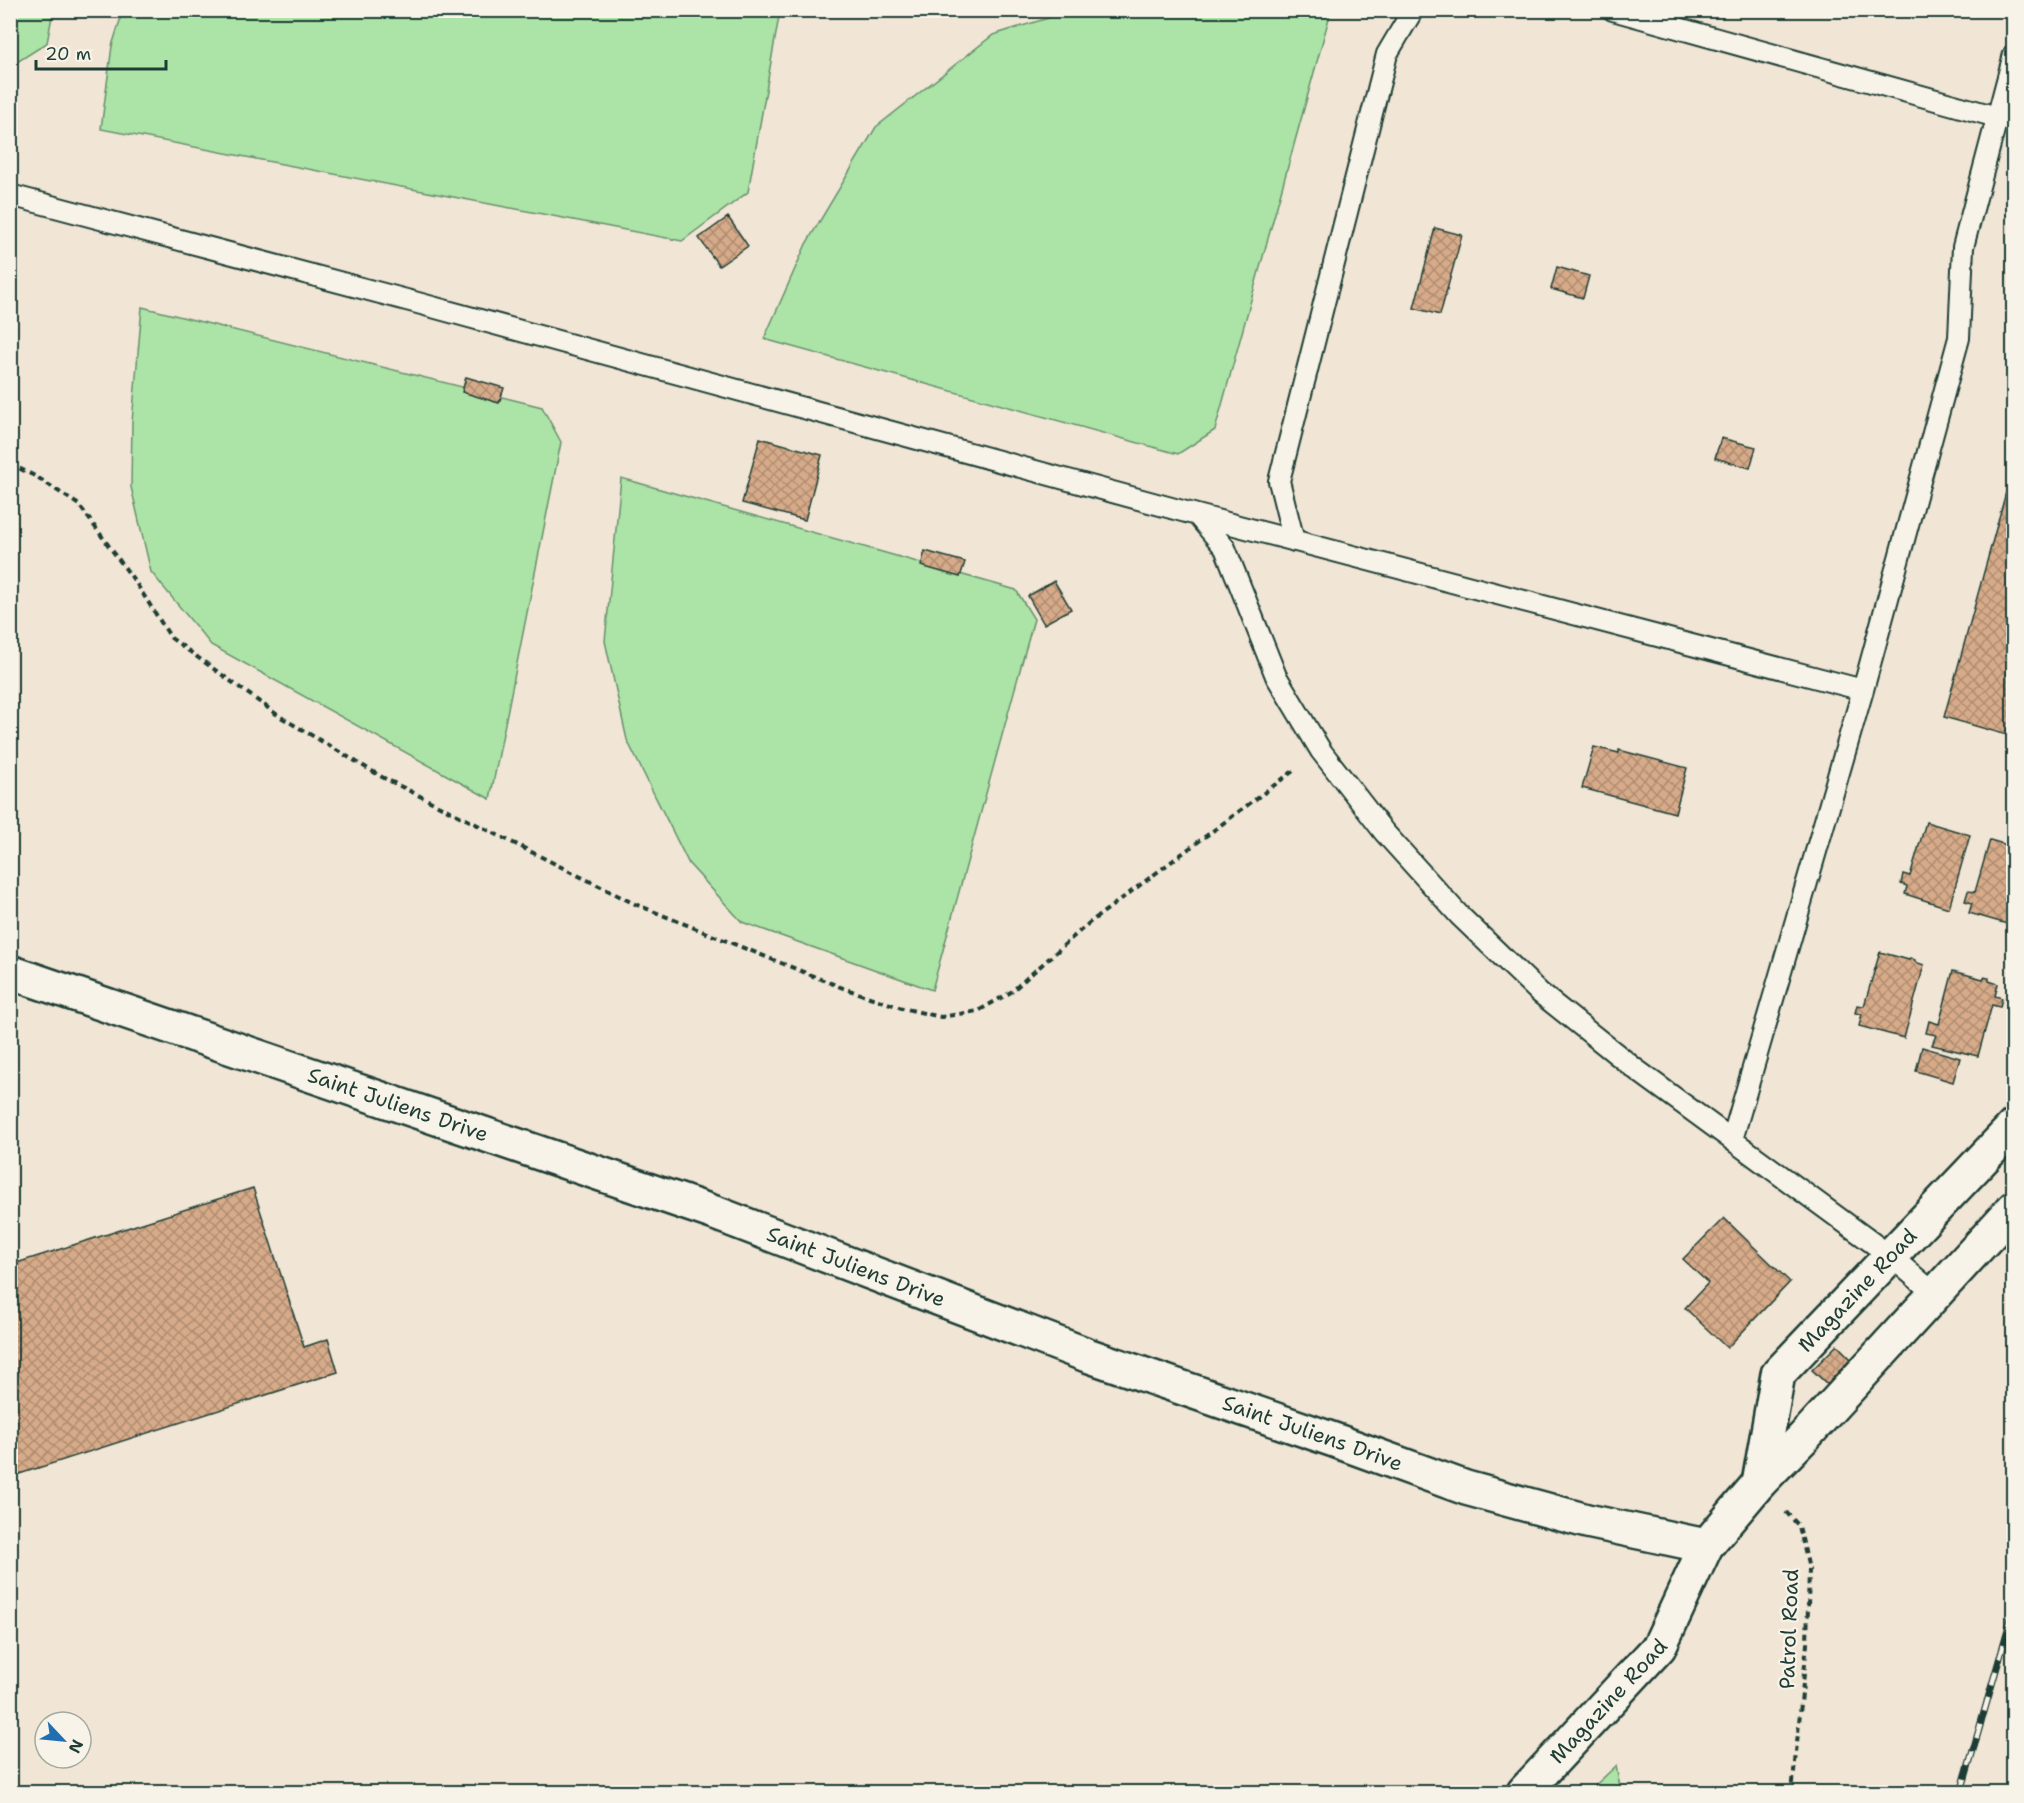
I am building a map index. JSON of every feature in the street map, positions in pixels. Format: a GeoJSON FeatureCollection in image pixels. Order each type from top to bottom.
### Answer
{"type":"FeatureCollection","features":[{"type":"Feature","properties":{"kind":"street","name":"Saint Juliens Drive"},"geometry":{"type":"LineString","coordinates":[[10,972],[715,1213],[1087,1355],[1466,1488],[1587,1521],[1706,1546]]}},
{"type":"Feature","properties":{"kind":"street","name":"Magazine Road"},"geometry":{"type":"LineString","coordinates":[[1760,1483],[1778,1374],[2013,1126]]}},
{"type":"Feature","properties":{"kind":"street","name":"Magazine Road"},"geometry":{"type":"LineString","coordinates":[[1524,1792],[1659,1647],[1706,1546],[1760,1483],[2013,1208]]}},
{"type":"Feature","properties":{"kind":"lane"},"geometry":{"type":"LineString","coordinates":[[1294,541],[1279,481],[1387,54],[1413,10]]}},
{"type":"Feature","properties":{"kind":"lane"},"geometry":{"type":"LineString","coordinates":[[1613,10],[1997,117]]}},
{"type":"Feature","properties":{"kind":"lane"},"geometry":{"type":"LineString","coordinates":[[1732,1140],[1863,690],[1959,338],[1963,247],[2013,54]]}},
{"type":"Feature","properties":{"kind":"lane"},"geometry":{"type":"LineString","coordinates":[[10,195],[414,302],[1294,541],[1863,690]]}},
{"type":"Feature","properties":{"kind":"lane"},"geometry":{"type":"LineString","coordinates":[[1197,515],[1225,548],[1276,676],[1321,751],[1384,832],[1458,915],[1532,985],[1634,1068],[1889,1255],[1935,1294]]}},
{"type":"Feature","properties":{"kind":"path"},"geometry":{"type":"LineString","coordinates":[[10,464],[38,477],[79,505],[136,583],[171,638],[279,716],[382,777],[635,904],[843,988],[902,1008],[941,1017],[978,1011],[1011,992],[1089,923],[1321,751]]}},
{"type":"Feature","properties":{"kind":"path","name":"Patrol Road"},"geometry":{"type":"LineString","coordinates":[[1760,1483],[1799,1526],[1809,1569],[1807,1644],[1792,1792]]}},
{"type":"Feature","properties":{"kind":"green space"},"geometry":{"type":"Polygon","coordinates":[[[11,10],[53,11],[47,43],[11,66],[11,10]]]}},
{"type":"Feature","properties":{"kind":"green space"},"geometry":{"type":"Polygon","coordinates":[[[123,10],[780,11],[748,192],[682,241],[101,129],[112,46],[123,10]]]}},
{"type":"Feature","properties":{"kind":"green space"},"geometry":{"type":"Polygon","coordinates":[[[1071,11],[1331,11],[1215,430],[1178,454],[764,339],[806,244],[876,127],[993,35],[1071,11]]]}},
{"type":"Feature","properties":{"kind":"green space"},"geometry":{"type":"Polygon","coordinates":[[[142,307],[542,407],[561,442],[490,799],[211,645],[151,572],[131,487],[132,422],[142,307]]]}},
{"type":"Feature","properties":{"kind":"green space"},"geometry":{"type":"Polygon","coordinates":[[[621,478],[1016,590],[1034,619],[932,990],[742,922],[689,864],[627,740],[605,641],[621,478]]]}},
{"type":"Feature","properties":{"kind":"green space"},"geometry":{"type":"Polygon","coordinates":[[[1616,1766],[1621,1792],[1588,1792],[1616,1766]]]}},
{"type":"Feature","properties":{"kind":"building"},"geometry":{"type":"Polygon","coordinates":[[[728,217],[748,246],[719,266],[699,238],[728,217]]]}},
{"type":"Feature","properties":{"kind":"building"},"geometry":{"type":"Polygon","coordinates":[[[1435,228],[1462,235],[1440,315],[1414,308],[1435,228]]]}},
{"type":"Feature","properties":{"kind":"building"},"geometry":{"type":"Polygon","coordinates":[[[1557,267],[1589,276],[1583,298],[1551,289],[1557,267]]]}},
{"type":"Feature","properties":{"kind":"building"},"geometry":{"type":"Polygon","coordinates":[[[466,377],[504,388],[499,403],[462,392],[466,377]]]}},
{"type":"Feature","properties":{"kind":"building"},"geometry":{"type":"Polygon","coordinates":[[[760,438],[822,455],[805,520],[742,503],[760,438]]]}},
{"type":"Feature","properties":{"kind":"building"},"geometry":{"type":"Polygon","coordinates":[[[1721,438],[1756,447],[1750,468],[1715,458],[1721,438]]]}},
{"type":"Feature","properties":{"kind":"building"},"geometry":{"type":"Polygon","coordinates":[[[2008,485],[2014,487],[2014,737],[1944,717],[2008,485]]]}},
{"type":"Feature","properties":{"kind":"building"},"geometry":{"type":"Polygon","coordinates":[[[925,551],[965,562],[960,577],[921,566],[925,551]]]}},
{"type":"Feature","properties":{"kind":"building"},"geometry":{"type":"Polygon","coordinates":[[[1054,581],[1071,609],[1044,624],[1028,596],[1054,581]]]}},
{"type":"Feature","properties":{"kind":"building"},"geometry":{"type":"Polygon","coordinates":[[[1594,747],[1619,753],[1619,750],[1687,768],[1675,813],[1582,788],[1594,747]]]}},
{"type":"Feature","properties":{"kind":"building"},"geometry":{"type":"Polygon","coordinates":[[[1926,822],[1970,835],[1949,908],[1905,894],[1907,886],[1901,884],[1903,874],[1910,876],[1926,822]]]}},
{"type":"Feature","properties":{"kind":"building"},"geometry":{"type":"Polygon","coordinates":[[[1990,840],[2014,847],[2014,926],[1969,913],[1972,903],[1965,901],[1968,891],[1975,892],[1990,840]]]}},
{"type":"Feature","properties":{"kind":"building"},"geometry":{"type":"Polygon","coordinates":[[[1880,952],[1909,960],[1910,958],[1924,965],[1904,1038],[1859,1026],[1862,1014],[1855,1013],[1857,1005],[1864,1006],[1880,952]]]}},
{"type":"Feature","properties":{"kind":"building"},"geometry":{"type":"Polygon","coordinates":[[[1953,971],[1983,979],[1984,977],[1989,978],[1989,981],[1998,984],[1995,996],[2002,998],[2000,1007],[1992,1005],[1978,1056],[1932,1045],[1936,1035],[1926,1033],[1929,1021],[1939,1024],[1953,971]]]}},
{"type":"Feature","properties":{"kind":"building"},"geometry":{"type":"Polygon","coordinates":[[[1922,1047],[1960,1058],[1953,1082],[1916,1071],[1922,1047]]]}},
{"type":"Feature","properties":{"kind":"building"},"geometry":{"type":"Polygon","coordinates":[[[253,1188],[304,1347],[328,1339],[338,1372],[10,1477],[10,1265],[253,1188]]]}},
{"type":"Feature","properties":{"kind":"building"},"geometry":{"type":"Polygon","coordinates":[[[1724,1218],[1790,1282],[1727,1348],[1685,1308],[1708,1283],[1683,1259],[1724,1218]]]}},
{"type":"Feature","properties":{"kind":"building"},"geometry":{"type":"Polygon","coordinates":[[[1837,1345],[1851,1359],[1827,1384],[1812,1370],[1837,1345]]]}},
{"type":"Feature","properties":{"kind":"railway"},"geometry":{"type":"LineString","coordinates":[[1961,1792],[2014,1608]]}}]}
